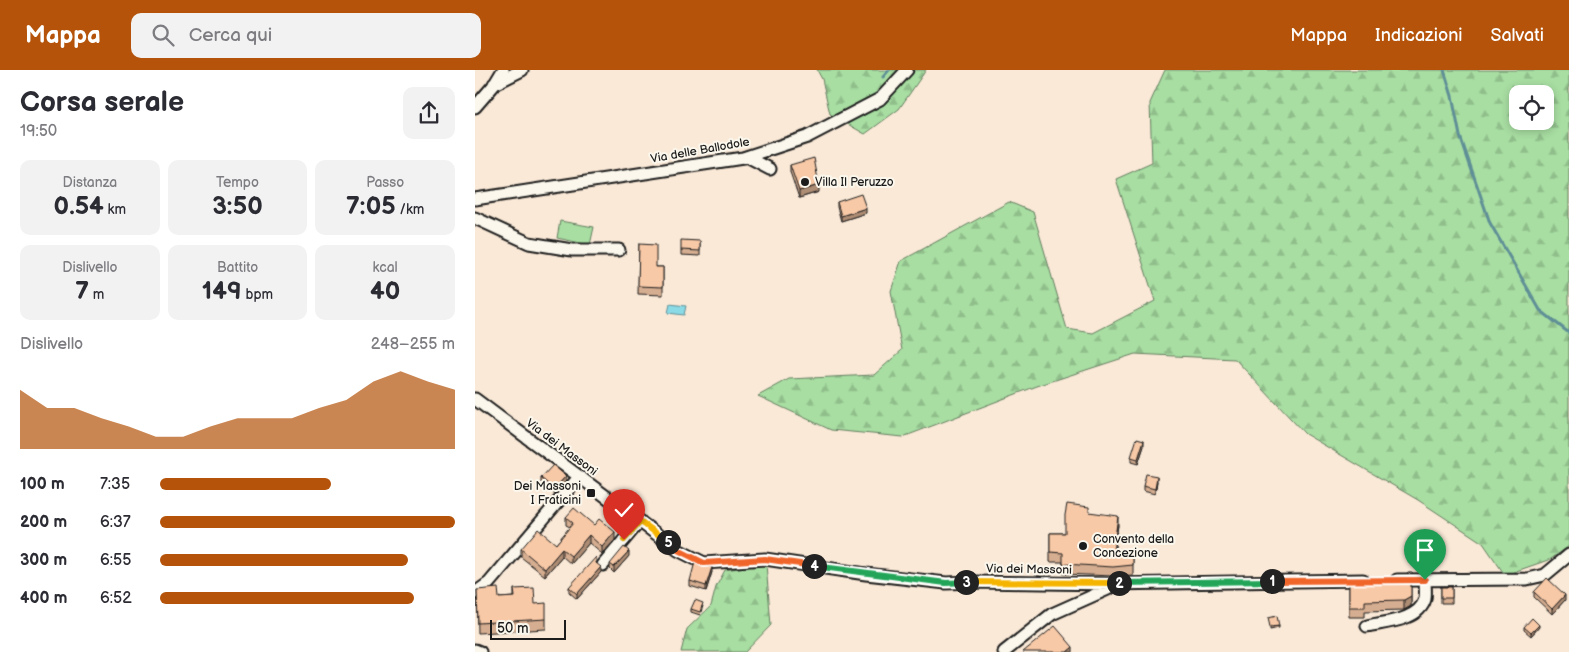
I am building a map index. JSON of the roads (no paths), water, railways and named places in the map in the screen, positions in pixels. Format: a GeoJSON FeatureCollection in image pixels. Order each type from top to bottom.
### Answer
{"type":"FeatureCollection","features":[{"type":"Feature","properties":{"kind":"street"},"geometry":{"type":"LineString","coordinates":[[475,107],[503,70]]}},
{"type":"Feature","properties":{"kind":"street"},"geometry":{"type":"LineString","coordinates":[[493,85],[522,70]]}},
{"type":"Feature","properties":{"kind":"street","name":"Via delle Ballodole"},"geometry":{"type":"LineString","coordinates":[[475,199],[747,157],[807,137],[880,99],[907,70]]}},
{"type":"Feature","properties":{"kind":"street"},"geometry":{"type":"LineString","coordinates":[[747,157],[770,168]]}},
{"type":"Feature","properties":{"kind":"street"},"geometry":{"type":"LineString","coordinates":[[475,218],[529,243],[573,250],[619,250]]}},
{"type":"Feature","properties":{"kind":"street","name":"Via dei Massoni"},"geometry":{"type":"LineString","coordinates":[[475,399],[678,550],[704,563],[765,559],[866,574],[946,583],[1110,584],[1527,579],[1545,575],[1569,555]]}},
{"type":"Feature","properties":{"kind":"street"},"geometry":{"type":"LineString","coordinates":[[475,594],[489,583],[579,477]]}},
{"type":"Feature","properties":{"kind":"street"},"geometry":{"type":"LineString","coordinates":[[603,565],[640,521]]}},
{"type":"Feature","properties":{"kind":"street"},"geometry":{"type":"LineString","coordinates":[[1367,626],[1411,616],[1417,612],[1425,598],[1425,580]]}},
{"type":"Feature","properties":{"kind":"street"},"geometry":{"type":"LineString","coordinates":[[1004,652],[1052,614],[1108,589],[1110,584]]}},
{"type":"Feature","properties":{"kind":"street"},"geometry":{"type":"LineString","coordinates":[[475,650],[480,652]]}},
{"type":"Feature","properties":{"kind":"water"},"geometry":{"type":"Polygon","coordinates":[[[670,304],[686,306],[684,315],[668,313],[670,304]]]}},
{"type":"Feature","properties":{"kind":"waterway"},"geometry":{"type":"LineString","coordinates":[[883,77],[889,70]]}},
{"type":"Feature","properties":{"kind":"waterway"},"geometry":{"type":"LineString","coordinates":[[1444,70],[1452,96],[1460,136],[1490,223],[1540,310],[1569,333]]}},
{"type":"Feature","properties":{"kind":"place","name":"Villa Il Peruzzo"},"geometry":{"type":"Point","coordinates":[805,182]}},
{"type":"Feature","properties":{"kind":"place","name":"Dei Massoni I Fraticini"},"geometry":{"type":"Point","coordinates":[591,493]}},
{"type":"Feature","properties":{"kind":"place","name":"Convento della Concezione"},"geometry":{"type":"Point","coordinates":[1083,546]}}]}
